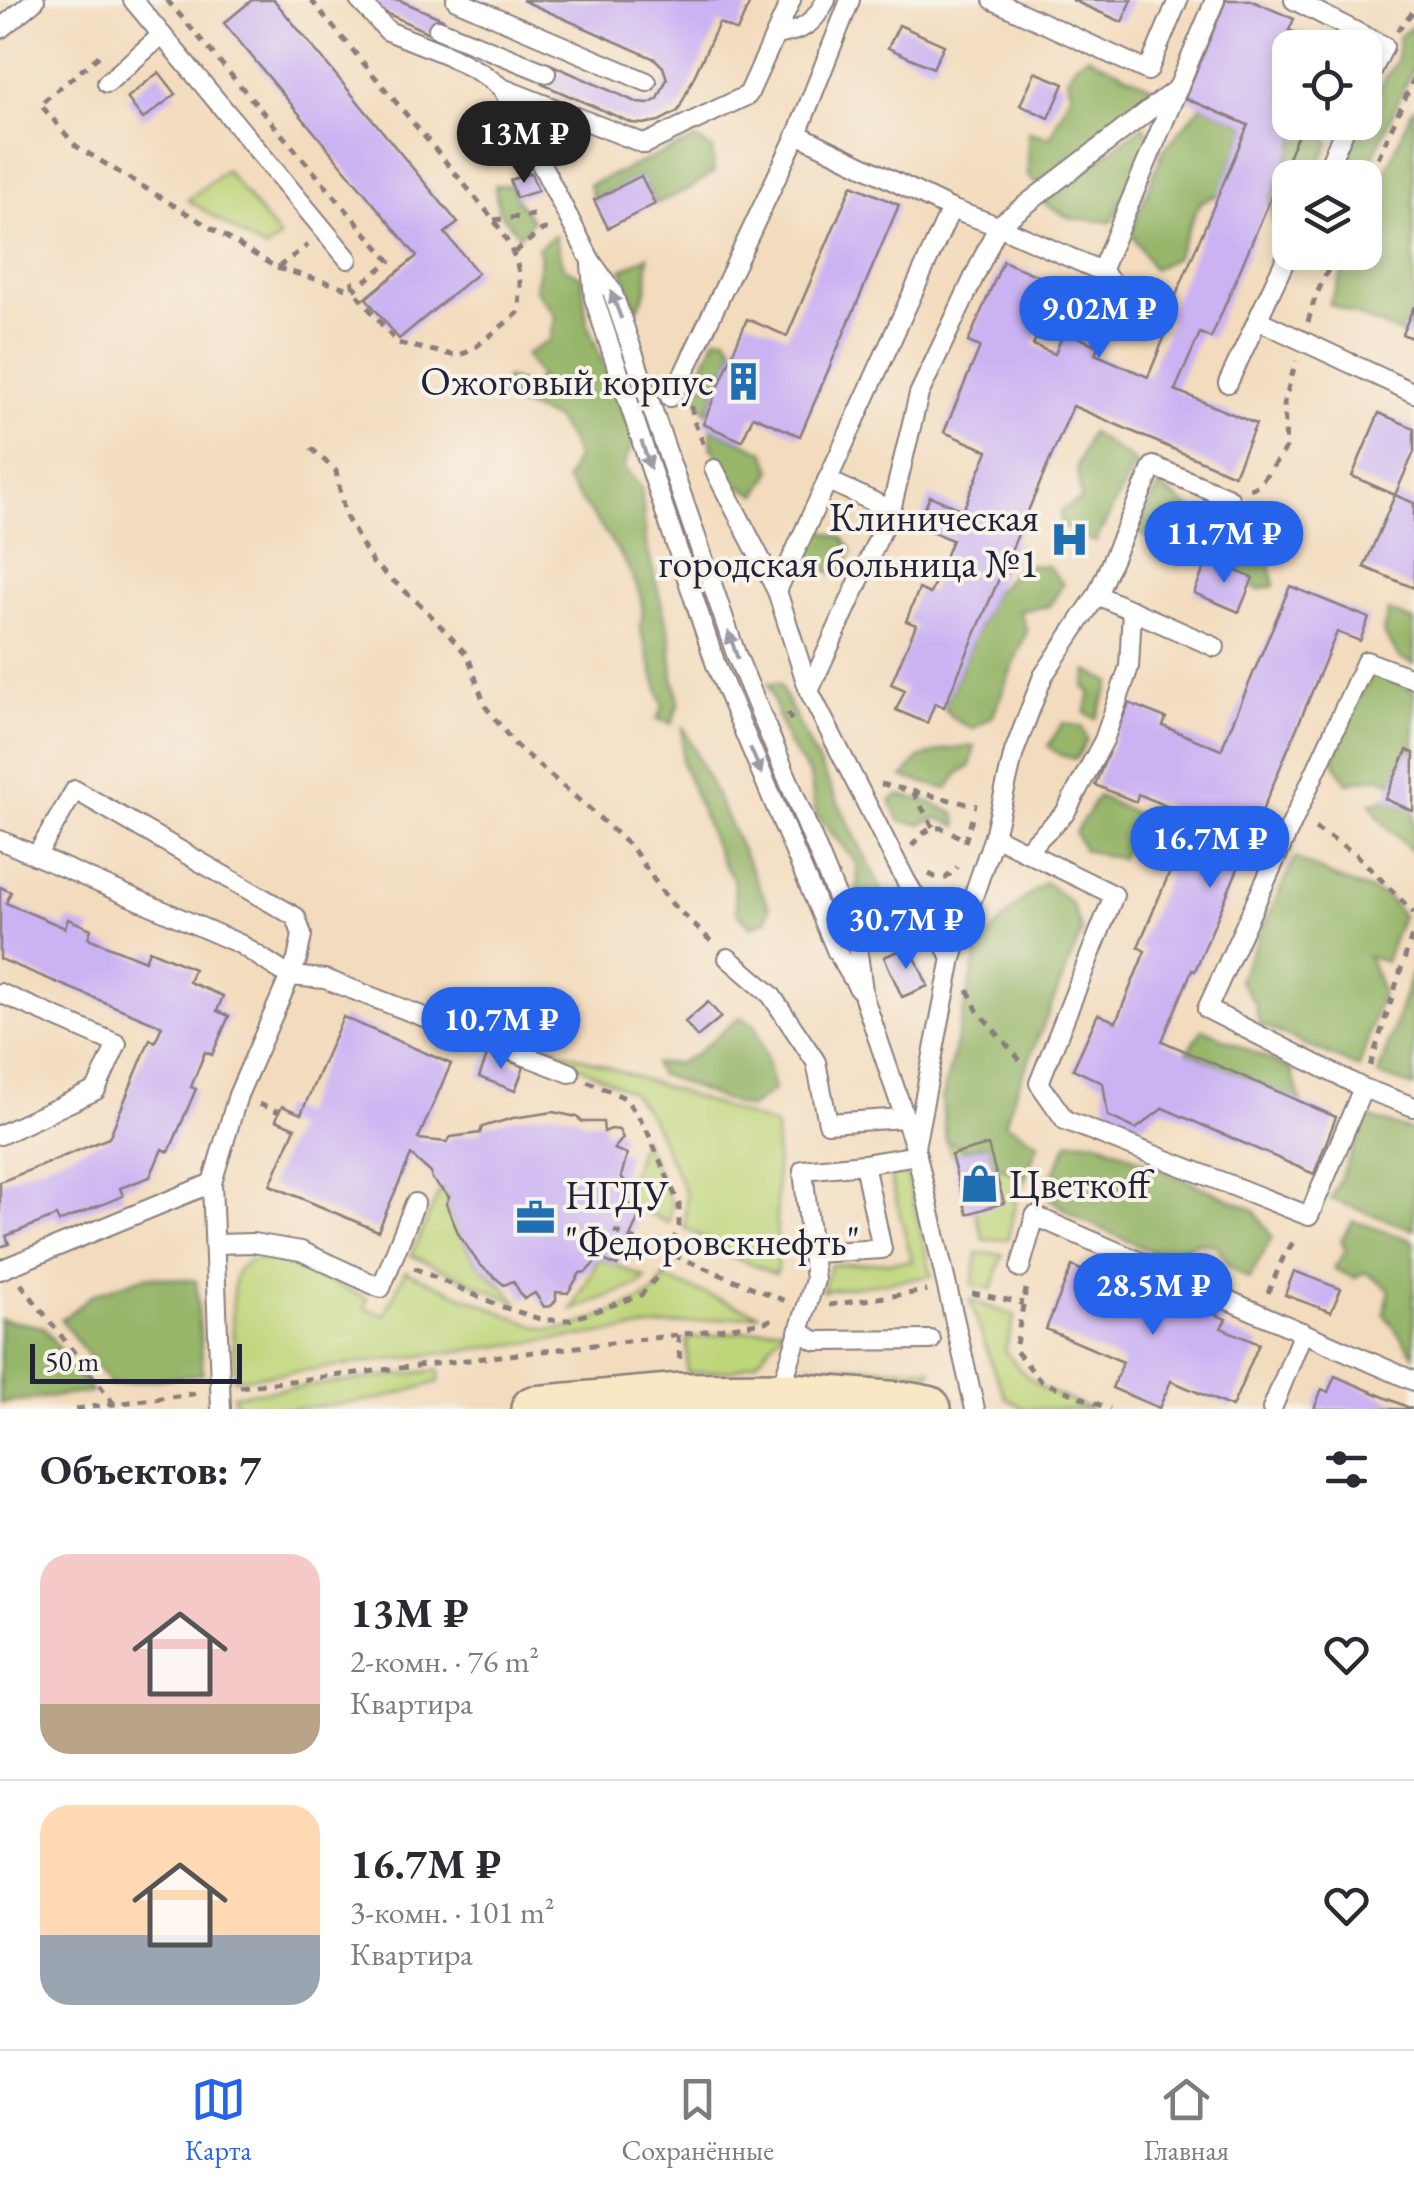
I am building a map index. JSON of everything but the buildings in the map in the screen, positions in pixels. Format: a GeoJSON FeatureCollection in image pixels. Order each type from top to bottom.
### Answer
{"type":"FeatureCollection","features":[{"type":"Feature","properties":{"kind":"main road"},"geometry":{"type":"LineString","coordinates":[[534,1409],[682,1396],[928,1409]]}},
{"type":"Feature","properties":{"kind":"lane"},"geometry":{"type":"LineString","coordinates":[[0,28],[35,0]]}},
{"type":"Feature","properties":{"kind":"lane"},"geometry":{"type":"LineString","coordinates":[[133,0],[348,259]]}},
{"type":"Feature","properties":{"kind":"lane"},"geometry":{"type":"LineString","coordinates":[[358,0],[388,31],[448,56],[502,88],[645,144],[748,95],[791,0]]}},
{"type":"Feature","properties":{"kind":"lane"},"geometry":{"type":"LineString","coordinates":[[456,0],[647,82]]}},
{"type":"Feature","properties":{"kind":"lane"},"geometry":{"type":"LineString","coordinates":[[775,35],[794,32],[816,20],[826,0]]}},
{"type":"Feature","properties":{"kind":"lane"},"geometry":{"type":"LineString","coordinates":[[670,397],[797,134],[850,0]]}},
{"type":"Feature","properties":{"kind":"lane"},"geometry":{"type":"LineString","coordinates":[[993,0],[1148,70],[1178,0]]}},
{"type":"Feature","properties":{"kind":"lane"},"geometry":{"type":"LineString","coordinates":[[1101,271],[1215,0]]}},
{"type":"Feature","properties":{"kind":"lane"},"geometry":{"type":"LineString","coordinates":[[1294,0],[1353,30]]}},
{"type":"Feature","properties":{"kind":"lane"},"geometry":{"type":"LineString","coordinates":[[483,74],[504,20]]}},
{"type":"Feature","properties":{"kind":"lane"},"geometry":{"type":"LineString","coordinates":[[438,29],[546,74]]}},
{"type":"Feature","properties":{"kind":"lane"},"geometry":{"type":"LineString","coordinates":[[106,83],[162,35]]}},
{"type":"Feature","properties":{"kind":"lane"},"geometry":{"type":"LineString","coordinates":[[809,691],[892,510],[919,394],[998,226],[1178,86]]}},
{"type":"Feature","properties":{"kind":"lane"},"geometry":{"type":"LineString","coordinates":[[502,88],[591,261],[612,291],[736,654],[858,946],[864,998],[916,1151],[976,1409]]}},
{"type":"Feature","properties":{"kind":"lane"},"geometry":{"type":"LineString","coordinates":[[797,134],[951,209],[1101,271],[1138,310]]}},
{"type":"Feature","properties":{"kind":"lane"},"geometry":{"type":"LineString","coordinates":[[777,592],[951,209]]}},
{"type":"Feature","properties":{"kind":"lane"},"geometry":{"type":"LineString","coordinates":[[591,261],[594,298],[716,665],[836,952],[864,998]]}},
{"type":"Feature","properties":{"kind":"lane"},"geometry":{"type":"LineString","coordinates":[[1228,383],[1281,270]]}},
{"type":"Feature","properties":{"kind":"lane"},"geometry":{"type":"LineString","coordinates":[[1258,320],[1414,393]]}},
{"type":"Feature","properties":{"kind":"lane"},"geometry":{"type":"LineString","coordinates":[[916,1151],[952,958],[994,836],[1014,752],[1043,676],[1096,595],[1153,466],[1229,498]]}},
{"type":"Feature","properties":{"kind":"lane"},"geometry":{"type":"LineString","coordinates":[[714,468],[777,592],[820,714],[906,881],[952,958]]}},
{"type":"Feature","properties":{"kind":"lane"},"geometry":{"type":"LineString","coordinates":[[828,480],[892,510]]}},
{"type":"Feature","properties":{"kind":"lane"},"geometry":{"type":"LineString","coordinates":[[1096,595],[1215,647]]}},
{"type":"Feature","properties":{"kind":"lane"},"geometry":{"type":"LineString","coordinates":[[1026,852],[1065,813],[1104,740],[1129,667],[1132,610]]}},
{"type":"Feature","properties":{"kind":"lane"},"geometry":{"type":"LineString","coordinates":[[1414,679],[1366,661],[1207,1009],[1363,1088],[1414,1108]]}},
{"type":"Feature","properties":{"kind":"lane"},"geometry":{"type":"LineString","coordinates":[[36,856],[75,790],[296,917],[302,934],[297,960],[238,1095],[212,1183],[221,1399]]}},
{"type":"Feature","properties":{"kind":"lane"},"geometry":{"type":"LineString","coordinates":[[790,842],[811,834]]}},
{"type":"Feature","properties":{"kind":"lane"},"geometry":{"type":"LineString","coordinates":[[994,836],[1114,895],[1039,1082],[1065,1120],[1309,1216],[1363,1088]]}},
{"type":"Feature","properties":{"kind":"lane"},"geometry":{"type":"LineString","coordinates":[[0,840],[240,944],[289,976],[325,979],[570,1073]]}},
{"type":"Feature","properties":{"kind":"lane"},"geometry":{"type":"LineString","coordinates":[[728,958],[771,995],[816,1062],[828,1122],[904,1118]]}},
{"type":"Feature","properties":{"kind":"lane"},"geometry":{"type":"LineString","coordinates":[[0,993],[118,1044],[96,1090],[0,1135]]}},
{"type":"Feature","properties":{"kind":"lane"},"geometry":{"type":"LineString","coordinates":[[807,1401],[798,1331],[814,1280],[803,1170],[864,1164],[916,1151]]}},
{"type":"Feature","properties":{"kind":"lane"},"geometry":{"type":"LineString","coordinates":[[813,1253],[882,1249],[864,1164]]}},
{"type":"Feature","properties":{"kind":"lane"},"geometry":{"type":"LineString","coordinates":[[4,1268],[212,1183]]}},
{"type":"Feature","properties":{"kind":"lane"},"geometry":{"type":"LineString","coordinates":[[216,1244],[253,1244],[301,1251],[381,1288],[415,1203]]}},
{"type":"Feature","properties":{"kind":"lane"},"geometry":{"type":"LineString","coordinates":[[1020,1268],[1036,1216],[1414,1381]]}},
{"type":"Feature","properties":{"kind":"lane"},"geometry":{"type":"LineString","coordinates":[[798,1331],[816,1340],[931,1340]]}},
{"type":"Feature","properties":{"kind":"lane"},"geometry":{"type":"LineString","coordinates":[[1272,1409],[1302,1332]]}},
{"type":"Feature","properties":{"kind":"path"},"geometry":{"type":"LineString","coordinates":[[147,17],[167,0],[390,260],[354,290]]}},
{"type":"Feature","properties":{"kind":"path"},"geometry":{"type":"LineString","coordinates":[[101,54],[40,104],[76,146],[278,268],[354,290],[398,342],[457,356],[472,350],[518,313],[522,286],[515,252],[494,220],[312,0]]}},
{"type":"Feature","properties":{"kind":"path"},"geometry":{"type":"LineString","coordinates":[[1377,160],[1414,78]]}},
{"type":"Feature","properties":{"kind":"path"},"geometry":{"type":"LineString","coordinates":[[494,220],[552,212]]}},
{"type":"Feature","properties":{"kind":"path"},"geometry":{"type":"LineString","coordinates":[[515,252],[542,230]]}},
{"type":"Feature","properties":{"kind":"path"},"geometry":{"type":"LineString","coordinates":[[278,268],[326,231]]}},
{"type":"Feature","properties":{"kind":"path"},"geometry":{"type":"LineString","coordinates":[[1229,498],[1258,485],[1286,448],[1284,403],[1328,270]]}},
{"type":"Feature","properties":{"kind":"path"},"geometry":{"type":"LineString","coordinates":[[684,373],[696,424],[714,468]]}},
{"type":"Feature","properties":{"kind":"path"},"geometry":{"type":"LineString","coordinates":[[311,448],[336,471],[345,515],[372,562],[468,656],[485,706],[516,746],[633,849],[668,900],[728,958]]}},
{"type":"Feature","properties":{"kind":"path"},"geometry":{"type":"LineString","coordinates":[[770,736],[820,714]]}},
{"type":"Feature","properties":{"kind":"path"},"geometry":{"type":"LineString","coordinates":[[882,799],[873,782],[1000,812]]}},
{"type":"Feature","properties":{"kind":"path"},"geometry":{"type":"LineString","coordinates":[[924,870],[946,878],[956,870],[979,791]]}},
{"type":"Feature","properties":{"kind":"path"},"geometry":{"type":"LineString","coordinates":[[913,792],[933,828]]}},
{"type":"Feature","properties":{"kind":"path"},"geometry":{"type":"LineString","coordinates":[[1296,816],[1356,854],[1414,914]]}},
{"type":"Feature","properties":{"kind":"path"},"geometry":{"type":"LineString","coordinates":[[917,859],[910,848],[919,836],[933,828],[948,828],[965,842]]}},
{"type":"Feature","properties":{"kind":"path"},"geometry":{"type":"LineString","coordinates":[[1363,1088],[1414,929]]}},
{"type":"Feature","properties":{"kind":"path"},"geometry":{"type":"LineString","coordinates":[[952,958],[977,1010],[1039,1082]]}},
{"type":"Feature","properties":{"kind":"path"},"geometry":{"type":"LineString","coordinates":[[393,1260],[543,1320],[570,1320],[641,1294],[657,1277],[669,1254],[679,1226],[679,1204],[645,1126],[625,1098],[570,1073]]}},
{"type":"Feature","properties":{"kind":"path"},"geometry":{"type":"LineString","coordinates":[[1259,1313],[1283,1258],[1309,1216]]}},
{"type":"Feature","properties":{"kind":"path"},"geometry":{"type":"LineString","coordinates":[[614,1232],[804,1309]]}},
{"type":"Feature","properties":{"kind":"path"},"geometry":{"type":"LineString","coordinates":[[4,1268],[114,1404]]}},
{"type":"Feature","properties":{"kind":"path"},"geometry":{"type":"LineString","coordinates":[[1020,1268],[1027,1286],[1015,1350],[1041,1381],[1110,1409]]}},
{"type":"Feature","properties":{"kind":"path"},"geometry":{"type":"LineString","coordinates":[[76,1409],[221,1399],[765,1322],[804,1309],[948,1288],[1023,1303]]}},
{"type":"Feature","properties":{"kind":"green space"},"geometry":{"type":"Polygon","coordinates":[[[1414,25],[1414,66],[1382,137],[1382,84],[1397,61],[1399,37],[1414,25]]]}},
{"type":"Feature","properties":{"kind":"green space"},"geometry":{"type":"Polygon","coordinates":[[[1088,56],[1158,90],[1136,111],[1036,183],[1028,176],[1028,132],[1050,137],[1071,92],[1067,79],[1075,64],[1088,56]]]}},
{"type":"Feature","properties":{"kind":"green space"},"geometry":{"type":"Polygon","coordinates":[[[1202,105],[1248,125],[1220,194],[1200,202],[1175,258],[1153,269],[1131,233],[1163,151],[1202,105]]]}},
{"type":"Feature","properties":{"kind":"green space"},"geometry":{"type":"Polygon","coordinates":[[[1414,106],[1414,306],[1402,334],[1329,304],[1344,270],[1382,270],[1382,180],[1414,106]]]}},
{"type":"Feature","properties":{"kind":"green space"},"geometry":{"type":"Polygon","coordinates":[[[1144,125],[1152,138],[1112,222],[1070,218],[1044,203],[1144,125]]]}},
{"type":"Feature","properties":{"kind":"green space"},"geometry":{"type":"Polygon","coordinates":[[[696,139],[712,149],[714,172],[689,189],[655,204],[641,176],[594,200],[589,185],[696,139]]]}},
{"type":"Feature","properties":{"kind":"green space"},"geometry":{"type":"Polygon","coordinates":[[[1296,140],[1328,140],[1321,160],[1287,160],[1296,140]]]}},
{"type":"Feature","properties":{"kind":"green space"},"geometry":{"type":"Polygon","coordinates":[[[1351,140],[1381,140],[1372,160],[1341,160],[1351,140]]]}},
{"type":"Feature","properties":{"kind":"green space"},"geometry":{"type":"Polygon","coordinates":[[[226,170],[280,238],[265,250],[188,200],[226,170]]]}},
{"type":"Feature","properties":{"kind":"green space"},"geometry":{"type":"Polygon","coordinates":[[[512,185],[532,220],[520,236],[498,210],[495,186],[512,185]]]}},
{"type":"Feature","properties":{"kind":"green space"},"geometry":{"type":"Polygon","coordinates":[[[555,235],[563,267],[582,277],[587,324],[634,440],[623,467],[641,487],[646,543],[670,637],[679,701],[672,724],[657,719],[663,707],[640,627],[643,611],[639,592],[618,551],[566,481],[576,457],[570,441],[555,419],[493,394],[507,378],[531,386],[540,377],[525,355],[550,340],[556,316],[535,289],[541,259],[538,248],[555,235]]]}},
{"type":"Feature","properties":{"kind":"green space"},"geometry":{"type":"Polygon","coordinates":[[[648,256],[647,289],[637,310],[622,270],[648,256]]]}},
{"type":"Feature","properties":{"kind":"green space"},"geometry":{"type":"Polygon","coordinates":[[[716,337],[727,337],[734,349],[707,413],[694,393],[709,381],[703,367],[716,337]]]}},
{"type":"Feature","properties":{"kind":"green space"},"geometry":{"type":"Polygon","coordinates":[[[712,428],[765,452],[772,470],[757,495],[728,479],[711,443],[712,428]]]}},
{"type":"Feature","properties":{"kind":"green space"},"geometry":{"type":"Polygon","coordinates":[[[1090,432],[1136,463],[1095,542],[1061,526],[1060,511],[1081,500],[1077,467],[1090,432]]]}},
{"type":"Feature","properties":{"kind":"green space"},"geometry":{"type":"Polygon","coordinates":[[[1159,486],[1207,520],[1182,556],[1136,532],[1159,486]]]}},
{"type":"Feature","properties":{"kind":"green space"},"geometry":{"type":"Polygon","coordinates":[[[821,531],[842,537],[852,550],[841,576],[806,564],[821,531]]]}},
{"type":"Feature","properties":{"kind":"green space"},"geometry":{"type":"Polygon","coordinates":[[[1244,547],[1268,553],[1274,586],[1258,590],[1232,571],[1244,547]]]}},
{"type":"Feature","properties":{"kind":"green space"},"geometry":{"type":"Polygon","coordinates":[[[1022,565],[1048,566],[1063,584],[1049,606],[1019,611],[1027,630],[993,716],[973,729],[952,718],[944,707],[993,593],[1022,565]]]}},
{"type":"Feature","properties":{"kind":"green space"},"geometry":{"type":"Polygon","coordinates":[[[1388,611],[1414,621],[1414,664],[1400,658],[1383,632],[1388,611]]]}},
{"type":"Feature","properties":{"kind":"green space"},"geometry":{"type":"Polygon","coordinates":[[[1088,671],[1111,682],[1096,719],[1085,713],[1091,693],[1084,687],[1088,671]]]}},
{"type":"Feature","properties":{"kind":"green space"},"geometry":{"type":"Polygon","coordinates":[[[1371,673],[1414,691],[1414,753],[1407,750],[1392,783],[1379,777],[1347,783],[1333,759],[1371,673]]]}},
{"type":"Feature","properties":{"kind":"green space"},"geometry":{"type":"Polygon","coordinates":[[[768,684],[779,684],[892,910],[858,893],[857,863],[816,815],[810,776],[787,742],[768,684]]]}},
{"type":"Feature","properties":{"kind":"green space"},"geometry":{"type":"Polygon","coordinates":[[[1063,723],[1082,727],[1087,740],[1076,759],[1060,755],[1048,746],[1063,723]]]}},
{"type":"Feature","properties":{"kind":"green space"},"geometry":{"type":"Polygon","coordinates":[[[683,726],[769,907],[767,920],[751,927],[737,912],[733,878],[721,861],[682,763],[683,726]]]}},
{"type":"Feature","properties":{"kind":"green space"},"geometry":{"type":"Polygon","coordinates":[[[975,746],[970,767],[960,772],[947,789],[903,777],[919,758],[975,746]]]}},
{"type":"Feature","properties":{"kind":"green space"},"geometry":{"type":"Polygon","coordinates":[[[900,795],[930,802],[955,814],[958,826],[938,818],[920,824],[900,821],[890,801],[900,795]]]}},
{"type":"Feature","properties":{"kind":"green space"},"geometry":{"type":"Polygon","coordinates":[[[1098,796],[1142,817],[1120,859],[1084,850],[1075,833],[1098,796]]]}},
{"type":"Feature","properties":{"kind":"green space"},"geometry":{"type":"Polygon","coordinates":[[[1385,799],[1414,811],[1414,854],[1379,818],[1371,803],[1385,799]]]}},
{"type":"Feature","properties":{"kind":"green space"},"geometry":{"type":"Polygon","coordinates":[[[1295,858],[1388,897],[1402,916],[1385,962],[1368,956],[1382,991],[1359,1068],[1259,1024],[1255,1003],[1239,980],[1295,858]]]}},
{"type":"Feature","properties":{"kind":"green space"},"geometry":{"type":"Polygon","coordinates":[[[1045,882],[1072,904],[1082,932],[1005,1123],[1039,1143],[1025,1177],[993,1165],[987,1145],[967,1150],[946,1141],[942,1100],[979,947],[1018,904],[1045,882]]]}},
{"type":"Feature","properties":{"kind":"green space"},"geometry":{"type":"Polygon","coordinates":[[[1414,967],[1414,1087],[1378,1075],[1414,967]]]}},
{"type":"Feature","properties":{"kind":"green space"},"geometry":{"type":"Polygon","coordinates":[[[740,1017],[755,1025],[774,1090],[749,1108],[658,1074],[654,1064],[678,1063],[696,1054],[740,1017]]]}},
{"type":"Feature","properties":{"kind":"green space"},"geometry":{"type":"Polygon","coordinates":[[[1203,1029],[1291,1070],[1301,1102],[1187,1052],[1203,1029]]]}},
{"type":"Feature","properties":{"kind":"green space"},"geometry":{"type":"Polygon","coordinates":[[[540,1043],[776,1126],[775,1274],[708,1247],[710,1241],[685,1228],[686,1194],[650,1116],[631,1092],[540,1043]]]}},
{"type":"Feature","properties":{"kind":"green space"},"geometry":{"type":"Polygon","coordinates":[[[1368,1117],[1414,1132],[1414,1230],[1331,1199],[1368,1117]]]}},
{"type":"Feature","properties":{"kind":"green space"},"geometry":{"type":"Polygon","coordinates":[[[944,1120],[953,1128],[1032,1160],[1016,1199],[1008,1239],[984,1240],[975,1211],[988,1145],[951,1155],[944,1120]]]}},
{"type":"Feature","properties":{"kind":"green space"},"geometry":{"type":"Polygon","coordinates":[[[642,1138],[672,1204],[669,1223],[624,1202],[642,1138]]]}},
{"type":"Feature","properties":{"kind":"green space"},"geometry":{"type":"Polygon","coordinates":[[[1095,1140],[1254,1210],[1272,1237],[1249,1279],[1228,1265],[1217,1245],[1196,1242],[1165,1258],[1078,1218],[1045,1195],[1068,1142],[1095,1140]]]}},
{"type":"Feature","properties":{"kind":"green space"},"geometry":{"type":"Polygon","coordinates":[[[905,1169],[932,1276],[822,1291],[831,1265],[912,1261],[889,1172],[905,1169]]]}},
{"type":"Feature","properties":{"kind":"green space"},"geometry":{"type":"Polygon","coordinates":[[[441,1188],[449,1197],[446,1204],[472,1255],[518,1303],[411,1255],[441,1188]]]}},
{"type":"Feature","properties":{"kind":"green space"},"geometry":{"type":"Polygon","coordinates":[[[1353,1221],[1414,1241],[1414,1355],[1384,1314],[1390,1290],[1365,1272],[1355,1278],[1334,1269],[1346,1251],[1341,1240],[1353,1221]]]}},
{"type":"Feature","properties":{"kind":"green space"},"geometry":{"type":"Polygon","coordinates":[[[977,1253],[1003,1254],[992,1289],[973,1285],[977,1253]]]}},
{"type":"Feature","properties":{"kind":"green space"},"geometry":{"type":"Polygon","coordinates":[[[599,1258],[646,1278],[636,1286],[572,1310],[599,1258]]]}},
{"type":"Feature","properties":{"kind":"green space"},"geometry":{"type":"Polygon","coordinates":[[[275,1259],[367,1298],[365,1308],[385,1315],[405,1271],[548,1330],[571,1328],[638,1302],[656,1291],[663,1278],[760,1314],[235,1379],[235,1277],[246,1263],[275,1259]]]}},
{"type":"Feature","properties":{"kind":"green space"},"geometry":{"type":"Polygon","coordinates":[[[146,1276],[196,1281],[203,1374],[111,1385],[61,1320],[92,1295],[146,1276]]]}},
{"type":"Feature","properties":{"kind":"green space"},"geometry":{"type":"Polygon","coordinates":[[[970,1300],[1015,1316],[1005,1350],[1023,1373],[1042,1387],[1091,1409],[1026,1409],[1006,1398],[970,1300]]]}},
{"type":"Feature","properties":{"kind":"green space"},"geometry":{"type":"Polygon","coordinates":[[[0,1319],[43,1327],[92,1392],[0,1403],[0,1319]]]}},
{"type":"Feature","properties":{"kind":"green space"},"geometry":{"type":"Polygon","coordinates":[[[786,1326],[757,1361],[734,1370],[687,1373],[687,1339],[786,1326]]]}},
{"type":"Feature","properties":{"kind":"green space"},"geometry":{"type":"Polygon","coordinates":[[[809,1365],[932,1369],[921,1379],[820,1376],[809,1365]]]}},
{"type":"Feature","properties":{"kind":"green space"},"geometry":{"type":"Polygon","coordinates":[[[439,1370],[439,1382],[380,1399],[294,1409],[236,1409],[233,1395],[439,1370]]]}},
{"type":"Feature","properties":{"kind":"place","name":"Ожоговый корпус"},"geometry":{"type":"Point","coordinates":[744,381]}},
{"type":"Feature","properties":{"kind":"place","name":"Клиническая городская больница №1"},"geometry":{"type":"Point","coordinates":[1069,540]}},
{"type":"Feature","properties":{"kind":"place","name":"Цветкоff"},"geometry":{"type":"Point","coordinates":[979,1184]}},
{"type":"Feature","properties":{"kind":"place","name":"НГДУ \"Федоровскнефть\""},"geometry":{"type":"Point","coordinates":[535,1218]}}]}
